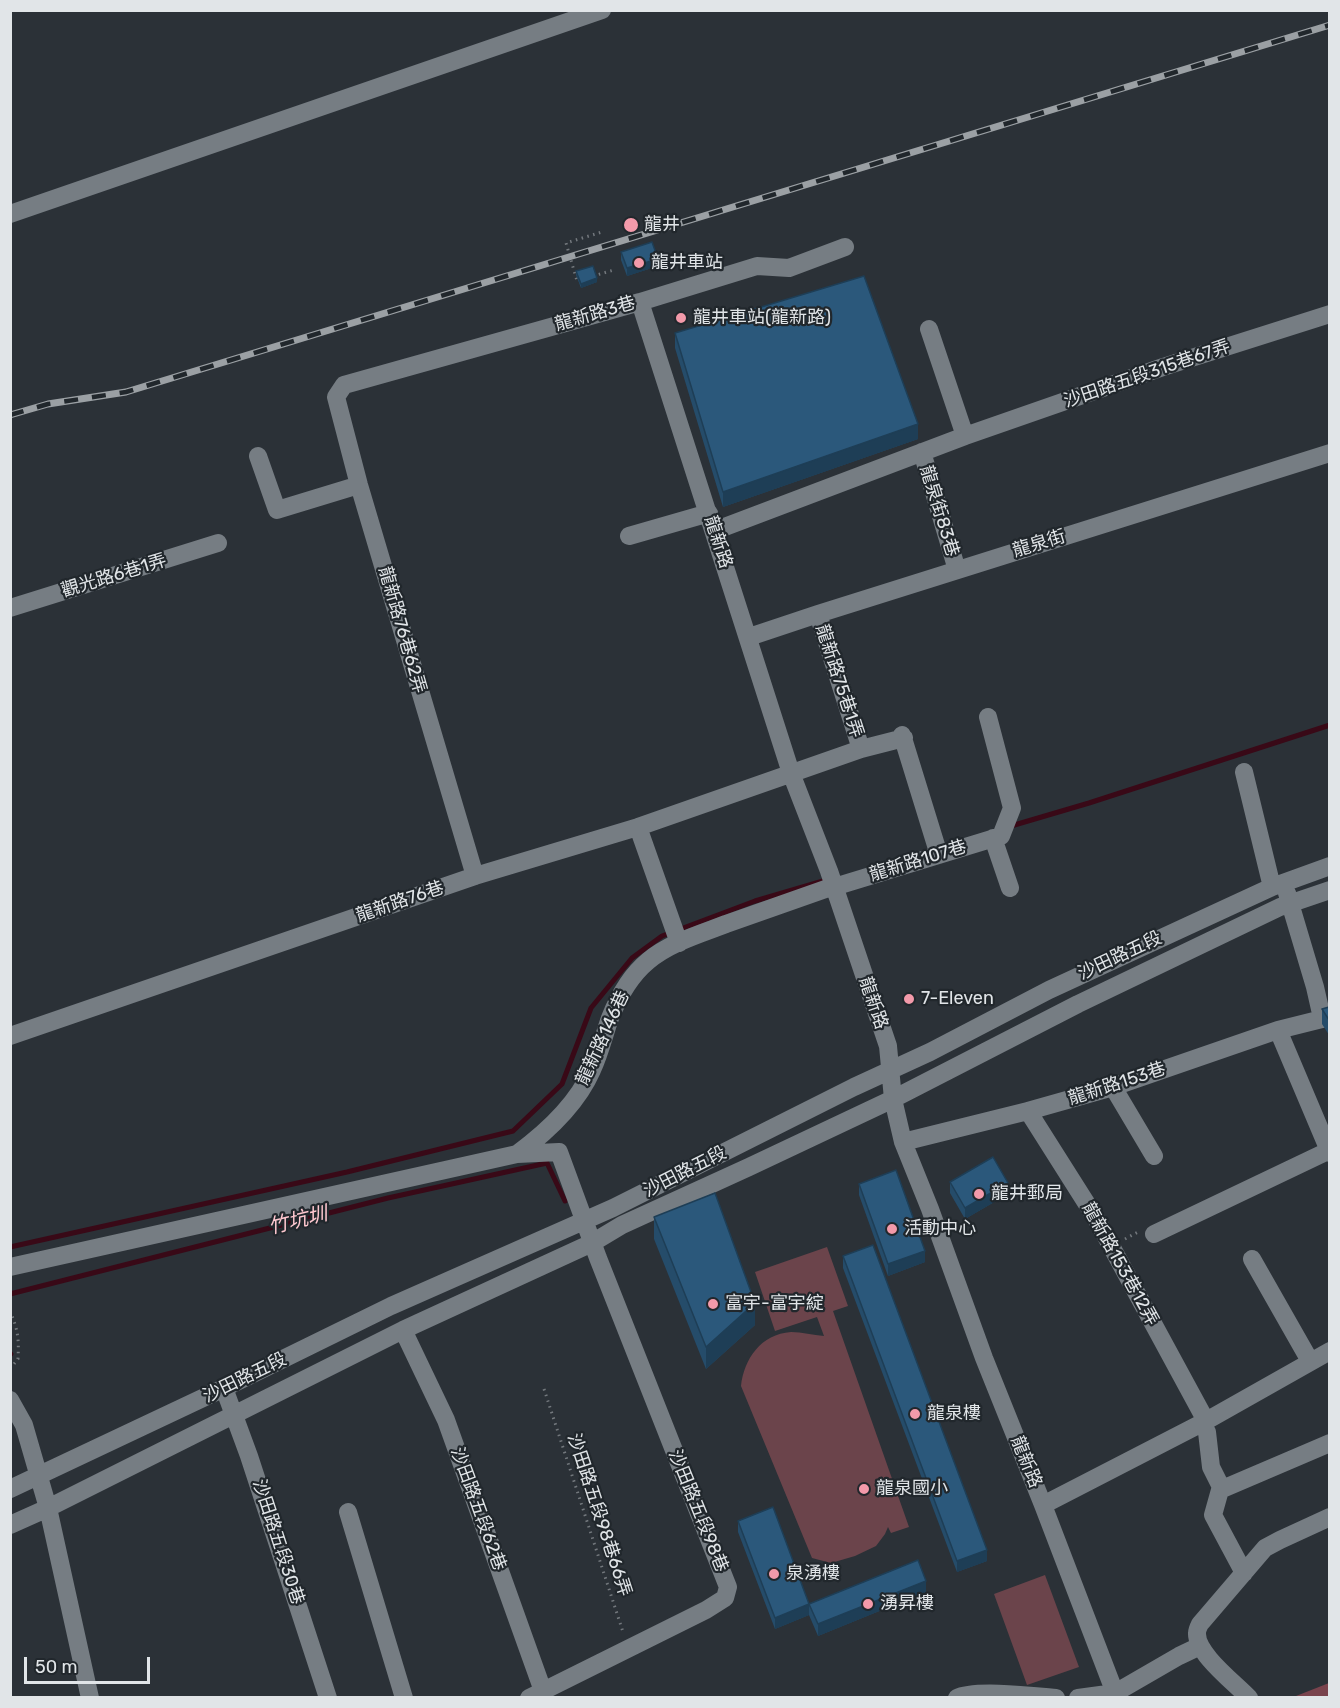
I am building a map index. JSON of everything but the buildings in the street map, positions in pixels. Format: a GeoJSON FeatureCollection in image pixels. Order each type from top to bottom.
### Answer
{"type":"FeatureCollection","features":[{"type":"Feature","properties":{"kind":"street"},"geometry":{"type":"LineString","coordinates":[[10,214],[602,10]]}},
{"type":"Feature","properties":{"kind":"street","name":"龍新路3巷"},"geometry":{"type":"LineString","coordinates":[[344,386],[640,302],[757,266],[789,268],[845,247]]}},
{"type":"Feature","properties":{"kind":"street","name":"龍新路"},"geometry":{"type":"LineString","coordinates":[[640,302],[791,773],[832,881],[888,1046],[893,1099],[903,1142],[984,1358],[1117,1695]]}},
{"type":"Feature","properties":{"kind":"street","name":"沙田路五段315巷67弄"},"geometry":{"type":"LineString","coordinates":[[629,536],[712,522],[922,452],[1162,367],[1329,314]]}},
{"type":"Feature","properties":{"kind":"street"},"geometry":{"type":"LineString","coordinates":[[929,329],[965,436]]}},
{"type":"Feature","properties":{"kind":"street","name":"龍新路76巷62弄"},"geometry":{"type":"LineString","coordinates":[[344,386],[336,397],[359,485],[475,876]]}},
{"type":"Feature","properties":{"kind":"street","name":"龍泉街83巷"},"geometry":{"type":"LineString","coordinates":[[922,452],[957,570]]}},
{"type":"Feature","properties":{"kind":"street","name":"龍泉街"},"geometry":{"type":"LineString","coordinates":[[749,637],[1329,453]]}},
{"type":"Feature","properties":{"kind":"street"},"geometry":{"type":"LineString","coordinates":[[258,456],[278,510],[359,485]]}},
{"type":"Feature","properties":{"kind":"street","name":"觀光路6巷1弄"},"geometry":{"type":"LineString","coordinates":[[10,608],[218,543]]}},
{"type":"Feature","properties":{"kind":"street","name":"龍新路75巷1弄"},"geometry":{"type":"LineString","coordinates":[[818,614],[861,749]]}},
{"type":"Feature","properties":{"kind":"street"},"geometry":{"type":"LineString","coordinates":[[988,717],[1012,808],[1001,831],[1010,888]]}},
{"type":"Feature","properties":{"kind":"street","name":"龍新路76巷"},"geometry":{"type":"LineString","coordinates":[[10,1036],[475,876],[638,827],[903,736],[937,849]]}},
{"type":"Feature","properties":{"kind":"street"},"geometry":{"type":"LineString","coordinates":[[1244,772],[1278,885],[1291,904],[1326,1017]]}},
{"type":"Feature","properties":{"kind":"street"},"geometry":{"type":"LineString","coordinates":[[638,827],[676,935]]}},
{"type":"Feature","properties":{"kind":"street","name":"龍新路107巷"},"geometry":{"type":"LineString","coordinates":[[832,881],[1001,831]]}},
{"type":"Feature","properties":{"kind":"street","name":"沙田路五段"},"geometry":{"type":"LineString","coordinates":[[10,1489],[391,1306],[613,1208],[854,1087],[930,1052],[1049,990],[1278,885],[1329,866]]}},
{"type":"Feature","properties":{"kind":"street","name":"龍新路146巷"},"geometry":{"type":"LineString","coordinates":[[517,1154],[548,1128],[577,1095],[592,1071],[611,1016],[630,980],[676,935],[756,913],[832,881]]}},
{"type":"Feature","properties":{"kind":"street","name":"沙田路五段"},"geometry":{"type":"LineString","coordinates":[[10,1525],[403,1330],[592,1243],[622,1225],[893,1099],[1078,1004],[1291,904],[1329,890]]}},
{"type":"Feature","properties":{"kind":"street","name":"龍新路153巷"},"geometry":{"type":"LineString","coordinates":[[903,1142],[1113,1087],[1278,1030],[1326,1017]]}},
{"type":"Feature","properties":{"kind":"street"},"geometry":{"type":"LineString","coordinates":[[1154,1234],[1329,1152],[1278,1030]]}},
{"type":"Feature","properties":{"kind":"street"},"geometry":{"type":"LineString","coordinates":[[1113,1087],[1154,1156]]}},
{"type":"Feature","properties":{"kind":"street","name":"龍新路153巷12弄"},"geometry":{"type":"LineString","coordinates":[[1028,1111],[1097,1220],[1204,1422],[1211,1467],[1222,1489]]}},
{"type":"Feature","properties":{"kind":"street","name":"沙田路五段98巷"},"geometry":{"type":"LineString","coordinates":[[517,1154],[559,1152],[579,1202],[583,1220],[728,1587],[725,1598],[706,1610],[536,1694]]}},
{"type":"Feature","properties":{"kind":"street"},"geometry":{"type":"LineString","coordinates":[[10,1267],[517,1154]]}},
{"type":"Feature","properties":{"kind":"street"},"geometry":{"type":"LineString","coordinates":[[1252,1259],[1310,1361]]}},
{"type":"Feature","properties":{"kind":"street","name":"沙田路五段62巷"},"geometry":{"type":"LineString","coordinates":[[403,1330],[446,1420],[536,1694]]}},
{"type":"Feature","properties":{"kind":"street"},"geometry":{"type":"LineString","coordinates":[[1043,1505],[1204,1422],[1329,1351]]}},
{"type":"Feature","properties":{"kind":"street","name":"沙田路五段30巷"},"geometry":{"type":"LineString","coordinates":[[224,1388],[249,1456],[328,1698]]}},
{"type":"Feature","properties":{"kind":"street"},"geometry":{"type":"LineString","coordinates":[[10,1400],[24,1425],[48,1508],[90,1698]]}},
{"type":"Feature","properties":{"kind":"street"},"geometry":{"type":"LineString","coordinates":[[1244,1573],[1213,1515],[1220,1490],[1329,1443]]}},
{"type":"Feature","properties":{"kind":"street"},"geometry":{"type":"LineString","coordinates":[[348,1512],[404,1698]]}},
{"type":"Feature","properties":{"kind":"street"},"geometry":{"type":"LineString","coordinates":[[1249,1698],[1204,1653],[1196,1632],[1200,1624],[1265,1548],[1329,1517]]}},
{"type":"Feature","properties":{"kind":"street"},"geometry":{"type":"LineString","coordinates":[[1078,1698],[1117,1695],[1179,1656],[1200,1646]]}},
{"type":"Feature","properties":{"kind":"street"},"geometry":{"type":"LineString","coordinates":[[957,1698],[964,1694],[1056,1698]]}},
{"type":"Feature","properties":{"kind":"path"},"geometry":{"type":"LineString","coordinates":[[602,232],[566,243],[578,281],[614,270]]}},
{"type":"Feature","properties":{"kind":"path"},"geometry":{"type":"LineString","coordinates":[[1112,1248],[1137,1232],[1154,1234]]}},
{"type":"Feature","properties":{"kind":"path"},"geometry":{"type":"LineString","coordinates":[[10,1311],[17,1327],[19,1346],[18,1359],[14,1364],[10,1363]]}},
{"type":"Feature","properties":{"kind":"path","name":"沙田路五段98巷66弄"},"geometry":{"type":"LineString","coordinates":[[544,1389],[628,1649]]}},
{"type":"Feature","properties":{"kind":"shaded area"},"geometry":{"type":"Polygon","coordinates":[[[827,1247],[848,1306],[833,1311],[909,1527],[891,1533],[888,1527],[876,1546],[855,1556],[831,1563],[812,1558],[741,1386],[750,1358],[771,1337],[791,1332],[824,1336],[817,1317],[775,1331],[755,1272],[827,1247]]]}},
{"type":"Feature","properties":{"kind":"shaded area"},"geometry":{"type":"Polygon","coordinates":[[[1045,1575],[1079,1667],[1027,1685],[994,1594],[1045,1575]]]}},
{"type":"Feature","properties":{"kind":"shaded area"},"geometry":{"type":"Polygon","coordinates":[[[1329,1683],[1329,1697],[1296,1697],[1296,1696],[1329,1683]]]}},
{"type":"Feature","properties":{"kind":"waterway"},"geometry":{"type":"LineString","coordinates":[[1011,826],[1330,725]]}},
{"type":"Feature","properties":{"kind":"waterway"},"geometry":{"type":"LineString","coordinates":[[10,1247],[347,1172],[513,1131],[562,1084],[591,1008],[632,958],[662,936],[755,901],[823,881]]}},
{"type":"Feature","properties":{"kind":"waterway","name":"竹坑圳"},"geometry":{"type":"LineString","coordinates":[[10,1294],[388,1198],[547,1163],[565,1201]]}},
{"type":"Feature","properties":{"kind":"railway"},"geometry":{"type":"LineString","coordinates":[[10,415],[48,404],[126,392],[1330,25]]}},
{"type":"Feature","properties":{"kind":"place","name":"龍井"},"geometry":{"type":"Point","coordinates":[631,225]}},
{"type":"Feature","properties":{"kind":"place","name":"龍井車站"},"geometry":{"type":"Point","coordinates":[639,263]}},
{"type":"Feature","properties":{"kind":"place","name":"龍井車站(龍新路)"},"geometry":{"type":"Point","coordinates":[681,318]}},
{"type":"Feature","properties":{"kind":"place","name":"7-Eleven"},"geometry":{"type":"Point","coordinates":[909,999]}},
{"type":"Feature","properties":{"kind":"place","name":"龍井郵局"},"geometry":{"type":"Point","coordinates":[979,1194]}},
{"type":"Feature","properties":{"kind":"place","name":"活動中心"},"geometry":{"type":"Point","coordinates":[892,1229]}},
{"type":"Feature","properties":{"kind":"place","name":"富宇-富宇綻"},"geometry":{"type":"Point","coordinates":[713,1304]}},
{"type":"Feature","properties":{"kind":"place","name":"龍泉樓"},"geometry":{"type":"Point","coordinates":[915,1414]}},
{"type":"Feature","properties":{"kind":"place","name":"龍泉國小"},"geometry":{"type":"Point","coordinates":[864,1489]}},
{"type":"Feature","properties":{"kind":"place","name":"泉湧樓"},"geometry":{"type":"Point","coordinates":[774,1574]}},
{"type":"Feature","properties":{"kind":"place","name":"湧昇樓"},"geometry":{"type":"Point","coordinates":[868,1604]}}]}
